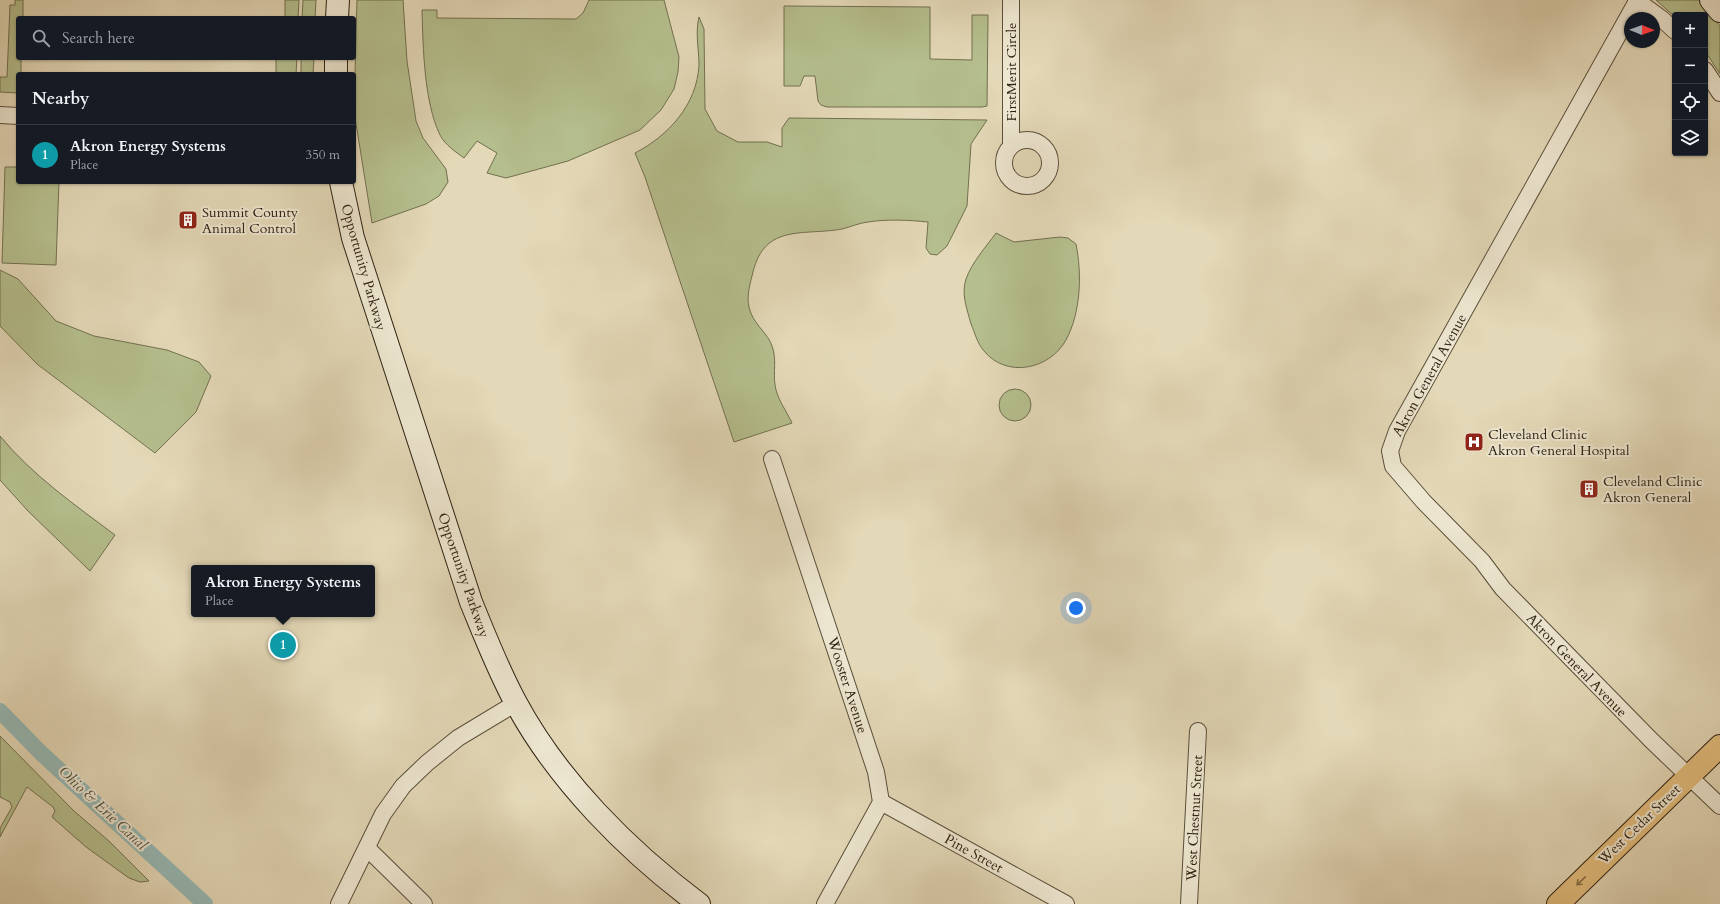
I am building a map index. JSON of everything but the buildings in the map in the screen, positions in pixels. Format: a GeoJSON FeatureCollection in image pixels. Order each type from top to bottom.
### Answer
{"type":"FeatureCollection","features":[{"type":"Feature","properties":{"kind":"main road"},"geometry":{"type":"LineString","coordinates":[[337,16],[338,0]]}},
{"type":"Feature","properties":{"kind":"main road"},"geometry":{"type":"LineString","coordinates":[[1711,0],[1720,11]]}},
{"type":"Feature","properties":{"kind":"main road"},"geometry":{"type":"LineString","coordinates":[[336,60],[336,72]]}},
{"type":"Feature","properties":{"kind":"main road","name":"Opportunity Parkway"},"geometry":{"type":"LineString","coordinates":[[341,184],[358,253],[471,602],[490,650],[516,703],[539,741],[564,775],[615,833],[657,871],[698,904]]}},
{"type":"Feature","properties":{"kind":"main road","name":"West Cedar Street"},"geometry":{"type":"LineString","coordinates":[[1558,904],[1720,746]]}},
{"type":"Feature","properties":{"kind":"street","name":"FirstMerit Circle"},"geometry":{"type":"LineString","coordinates":[[1011,0],[1011,145]]}},
{"type":"Feature","properties":{"kind":"street"},"geometry":{"type":"LineString","coordinates":[[1637,0],[1672,28]]}},
{"type":"Feature","properties":{"kind":"street","name":"Akron General Avenue"},"geometry":{"type":"LineString","coordinates":[[1637,0],[1397,431],[1392,442],[1391,458],[1402,478],[1482,561],[1503,589],[1652,741],[1720,806]]}},
{"type":"Feature","properties":{"kind":"street"},"geometry":{"type":"LineString","coordinates":[[1708,75],[1720,93]]}},
{"type":"Feature","properties":{"kind":"street"},"geometry":{"type":"LineString","coordinates":[[0,116],[16,116]]}},
{"type":"Feature","properties":{"kind":"street","name":"Wooster Avenue"},"geometry":{"type":"LineString","coordinates":[[772,459],[876,772],[881,802]]}},
{"type":"Feature","properties":{"kind":"street"},"geometry":{"type":"LineString","coordinates":[[339,904],[383,814],[403,786],[438,753],[458,738],[516,703]]}},
{"type":"Feature","properties":{"kind":"street","name":"West Chestnut Street"},"geometry":{"type":"LineString","coordinates":[[1189,904],[1198,731]]}},
{"type":"Feature","properties":{"kind":"street"},"geometry":{"type":"LineString","coordinates":[[825,904],[881,802]]}},
{"type":"Feature","properties":{"kind":"street","name":"Pine Street"},"geometry":{"type":"LineString","coordinates":[[881,802],[1066,904]]}},
{"type":"Feature","properties":{"kind":"street"},"geometry":{"type":"LineString","coordinates":[[367,848],[424,904]]}},
{"type":"Feature","properties":{"kind":"green space"},"geometry":{"type":"Polygon","coordinates":[[[15,0],[23,0],[23,16],[16,16],[16,60],[21,60],[21,72],[16,72],[16,93],[0,92],[0,77],[7,77],[10,5],[15,5],[15,0]]]}},
{"type":"Feature","properties":{"kind":"green space"},"geometry":{"type":"Polygon","coordinates":[[[285,0],[299,0],[298,16],[285,16],[285,0]]]}},
{"type":"Feature","properties":{"kind":"green space"},"geometry":{"type":"Polygon","coordinates":[[[303,0],[316,0],[315,16],[302,16],[303,0]]]}},
{"type":"Feature","properties":{"kind":"green space"},"geometry":{"type":"Polygon","coordinates":[[[357,0],[403,0],[407,61],[416,121],[423,138],[446,169],[448,182],[439,196],[426,204],[372,223],[356,123],[357,0]]]}},
{"type":"Feature","properties":{"kind":"green space"},"geometry":{"type":"Polygon","coordinates":[[[589,0],[664,0],[679,57],[678,72],[674,89],[661,110],[640,130],[568,161],[506,178],[487,173],[497,153],[477,141],[464,158],[454,151],[442,139],[431,107],[425,74],[422,10],[437,10],[437,18],[576,19],[583,13],[589,0]]]}},
{"type":"Feature","properties":{"kind":"green space"},"geometry":{"type":"Polygon","coordinates":[[[1656,0],[1700,0],[1720,26],[1720,74],[1708,56],[1708,12],[1672,12],[1672,14],[1656,0]]]}},
{"type":"Feature","properties":{"kind":"green space"},"geometry":{"type":"Polygon","coordinates":[[[784,6],[930,7],[930,59],[972,60],[972,15],[988,15],[987,106],[827,107],[821,105],[818,101],[815,76],[804,76],[800,86],[784,86],[784,6]]]}},
{"type":"Feature","properties":{"kind":"green space"},"geometry":{"type":"Polygon","coordinates":[[[699,17],[704,29],[705,109],[717,131],[738,142],[767,142],[782,147],[782,128],[789,118],[987,120],[971,144],[967,206],[947,246],[937,255],[930,254],[926,248],[928,222],[890,220],[861,223],[842,229],[788,235],[776,239],[767,246],[759,256],[748,292],[749,307],[754,320],[766,335],[772,346],[776,390],[792,423],[734,442],[645,177],[635,153],[659,138],[679,118],[687,106],[697,80],[699,65],[697,35],[699,17]]]}},
{"type":"Feature","properties":{"kind":"green space"},"geometry":{"type":"Polygon","coordinates":[[[276,60],[297,60],[296,72],[276,72],[276,60]]]}},
{"type":"Feature","properties":{"kind":"green space"},"geometry":{"type":"Polygon","coordinates":[[[301,60],[314,60],[313,72],[301,72],[301,60]]]}},
{"type":"Feature","properties":{"kind":"green space"},"geometry":{"type":"Polygon","coordinates":[[[5,167],[16,167],[16,184],[59,184],[56,265],[2,263],[5,167]]]}},
{"type":"Feature","properties":{"kind":"green space"},"geometry":{"type":"Polygon","coordinates":[[[996,233],[1014,242],[1060,237],[1068,238],[1076,244],[1079,268],[1079,293],[1075,317],[1066,340],[1059,350],[1050,358],[1039,364],[1028,367],[1016,367],[1004,365],[993,360],[980,345],[971,324],[964,296],[966,279],[975,261],[996,233]]]}},
{"type":"Feature","properties":{"kind":"green space"},"geometry":{"type":"Polygon","coordinates":[[[0,270],[18,279],[56,321],[94,336],[167,350],[199,362],[211,376],[196,412],[155,453],[37,364],[0,326],[0,270]]]}},
{"type":"Feature","properties":{"kind":"green space"},"geometry":{"type":"Polygon","coordinates":[[[1012,389],[1018,389],[1027,393],[1031,405],[1027,417],[1018,421],[1012,421],[1003,417],[999,408],[999,402],[1003,393],[1012,389]]]}},
{"type":"Feature","properties":{"kind":"green space"},"geometry":{"type":"Polygon","coordinates":[[[0,436],[40,477],[69,501],[115,535],[90,571],[28,511],[0,480],[0,436]]]}},
{"type":"Feature","properties":{"kind":"green space"},"geometry":{"type":"Polygon","coordinates":[[[0,736],[74,811],[110,842],[149,881],[140,882],[129,878],[86,847],[52,817],[55,811],[53,807],[27,787],[0,837],[0,828],[12,807],[10,802],[0,797],[0,736]]]}},
{"type":"Feature","properties":{"kind":"waterway","name":"Ohio & Erie Canal"},"geometry":{"type":"LineString","coordinates":[[0,711],[41,753],[205,904]]}},
{"type":"Feature","properties":{"kind":"place","name":"Summit County Animal Control"},"geometry":{"type":"Point","coordinates":[188,220]}},
{"type":"Feature","properties":{"kind":"place","name":"Cleveland Clinic Akron General Hospital"},"geometry":{"type":"Point","coordinates":[1474,442]}},
{"type":"Feature","properties":{"kind":"place","name":"Cleveland Clinic Akron General"},"geometry":{"type":"Point","coordinates":[1589,489]}},
{"type":"Feature","properties":{"kind":"place","name":"Akron Energy Systems"},"geometry":{"type":"Point","coordinates":[283,645]}}]}
